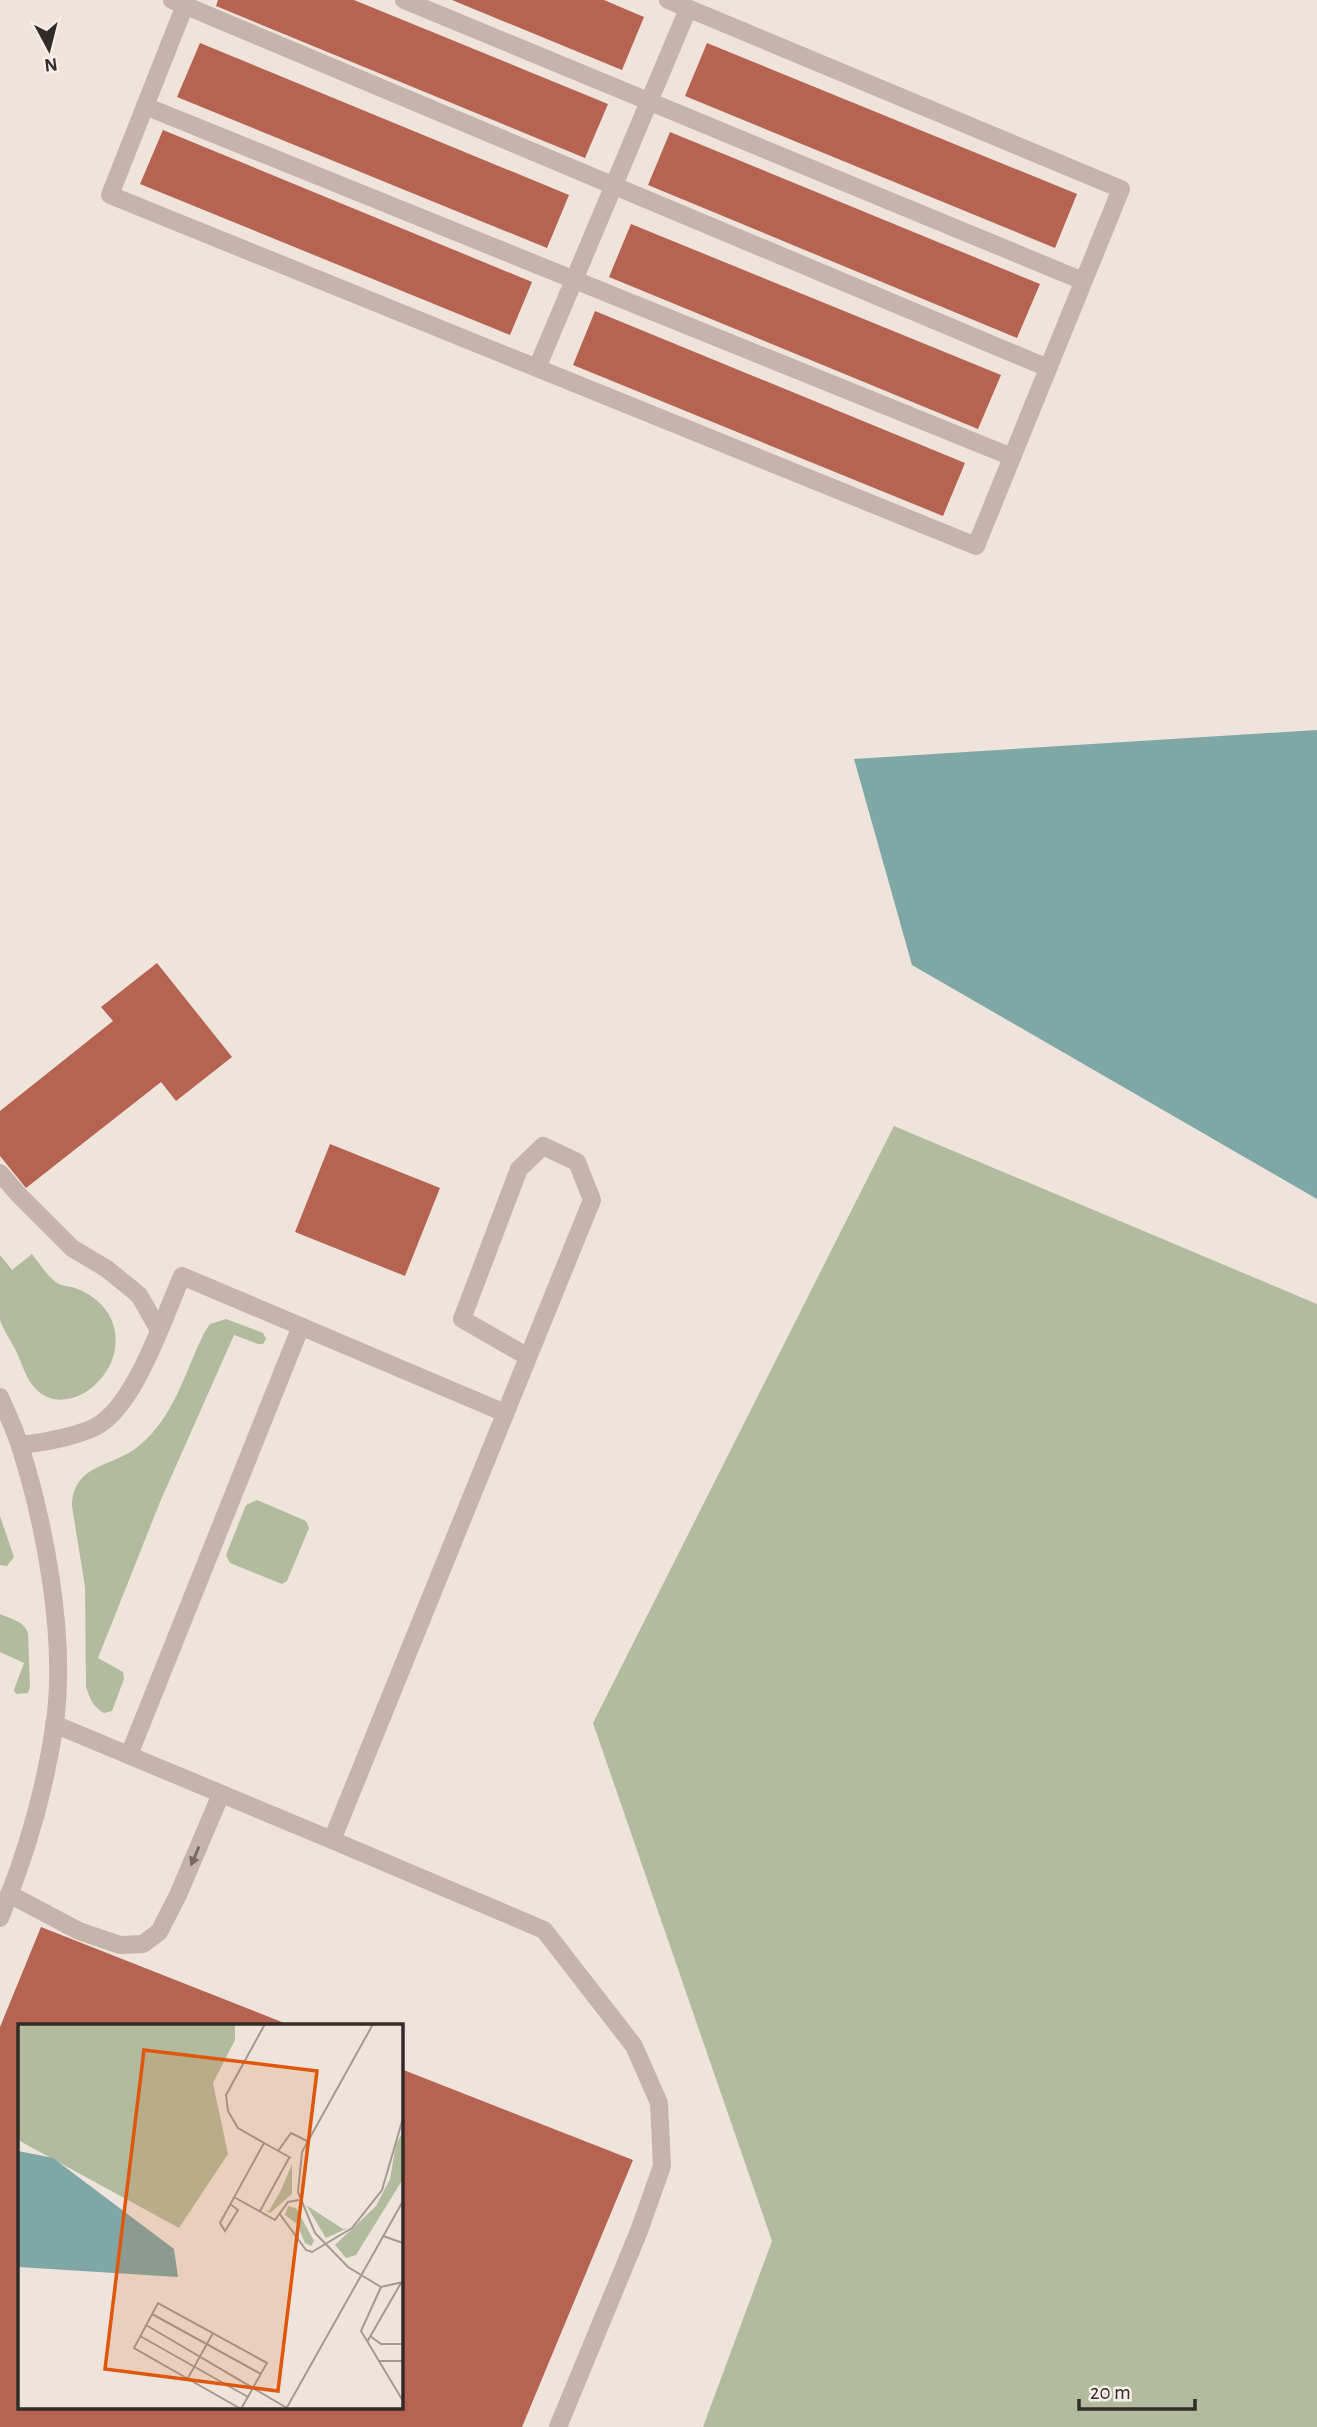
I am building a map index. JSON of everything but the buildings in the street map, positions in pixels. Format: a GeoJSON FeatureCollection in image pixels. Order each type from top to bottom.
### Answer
{"type":"FeatureCollection","features":[{"type":"Feature","properties":{"kind":"lane"},"geometry":{"type":"LineString","coordinates":[[404,0],[1083,281]]}},
{"type":"Feature","properties":{"kind":"lane"},"geometry":{"type":"LineString","coordinates":[[668,0],[1121,189],[976,545],[110,195],[145,106],[181,2],[1048,368]]}},
{"type":"Feature","properties":{"kind":"lane"},"geometry":{"type":"LineString","coordinates":[[537,368],[688,9]]}},
{"type":"Feature","properties":{"kind":"lane"},"geometry":{"type":"LineString","coordinates":[[145,106],[1012,457]]}},
{"type":"Feature","properties":{"kind":"lane"},"geometry":{"type":"LineString","coordinates":[[332,1840],[592,1200],[577,1162],[543,1146],[519,1169],[462,1319],[528,1357]]}},
{"type":"Feature","properties":{"kind":"lane"},"geometry":{"type":"LineString","coordinates":[[0,1173],[72,1248],[107,1269],[139,1295],[159,1330]]}},
{"type":"Feature","properties":{"kind":"lane"},"geometry":{"type":"LineString","coordinates":[[20,1445],[53,1441],[102,1423],[133,1388],[182,1276],[505,1413]]}},
{"type":"Feature","properties":{"kind":"lane"},"geometry":{"type":"LineString","coordinates":[[128,1755],[301,1326]]}},
{"type":"Feature","properties":{"kind":"lane"},"geometry":{"type":"LineString","coordinates":[[0,1397],[20,1445],[45,1547],[57,1634],[54,1724],[38,1809],[0,1918]]}},
{"type":"Feature","properties":{"kind":"lane"},"geometry":{"type":"LineString","coordinates":[[54,1724],[544,1930],[634,2046],[659,2103],[662,2166],[639,2231],[558,2427]]}},
{"type":"Feature","properties":{"kind":"lane"},"geometry":{"type":"LineString","coordinates":[[9,1894],[79,1931],[120,1945],[142,1944],[159,1932],[178,1895],[221,1794]]}},
{"type":"Feature","properties":{"kind":"green space"},"geometry":{"type":"Polygon","coordinates":[[[894,1126],[1317,1304],[1317,2427],[703,2427],[772,2241],[593,1723],[894,1126]]]}},
{"type":"Feature","properties":{"kind":"green space"},"geometry":{"type":"Polygon","coordinates":[[[32,1254],[53,1280],[90,1295],[101,1304],[112,1321],[116,1340],[113,1358],[104,1374],[92,1387],[78,1396],[62,1400],[47,1397],[34,1387],[0,1320],[0,1255],[12,1270],[32,1254]]]}},
{"type":"Feature","properties":{"kind":"green space"},"geometry":{"type":"Polygon","coordinates":[[[226,1319],[263,1333],[266,1339],[263,1344],[258,1344],[234,1335],[160,1502],[98,1658],[123,1672],[124,1679],[112,1711],[104,1713],[92,1702],[86,1687],[85,1587],[72,1506],[74,1492],[87,1474],[129,1452],[152,1434],[178,1393],[204,1333],[210,1324],[226,1319]]]}},
{"type":"Feature","properties":{"kind":"green space"},"geometry":{"type":"Polygon","coordinates":[[[257,1500],[306,1521],[309,1528],[287,1581],[282,1584],[230,1563],[226,1555],[246,1505],[257,1500]]]}},
{"type":"Feature","properties":{"kind":"green space"},"geometry":{"type":"Polygon","coordinates":[[[0,1516],[14,1557],[7,1566],[0,1565],[0,1516]]]}},
{"type":"Feature","properties":{"kind":"green space"},"geometry":{"type":"Polygon","coordinates":[[[0,1614],[20,1623],[28,1633],[28,1693],[16,1694],[14,1690],[24,1663],[0,1652],[0,1614]]]}},
{"type":"Feature","properties":{"kind":"water"},"geometry":{"type":"Polygon","coordinates":[[[1317,730],[1317,1199],[912,965],[854,759],[1317,730]]]}}]}
